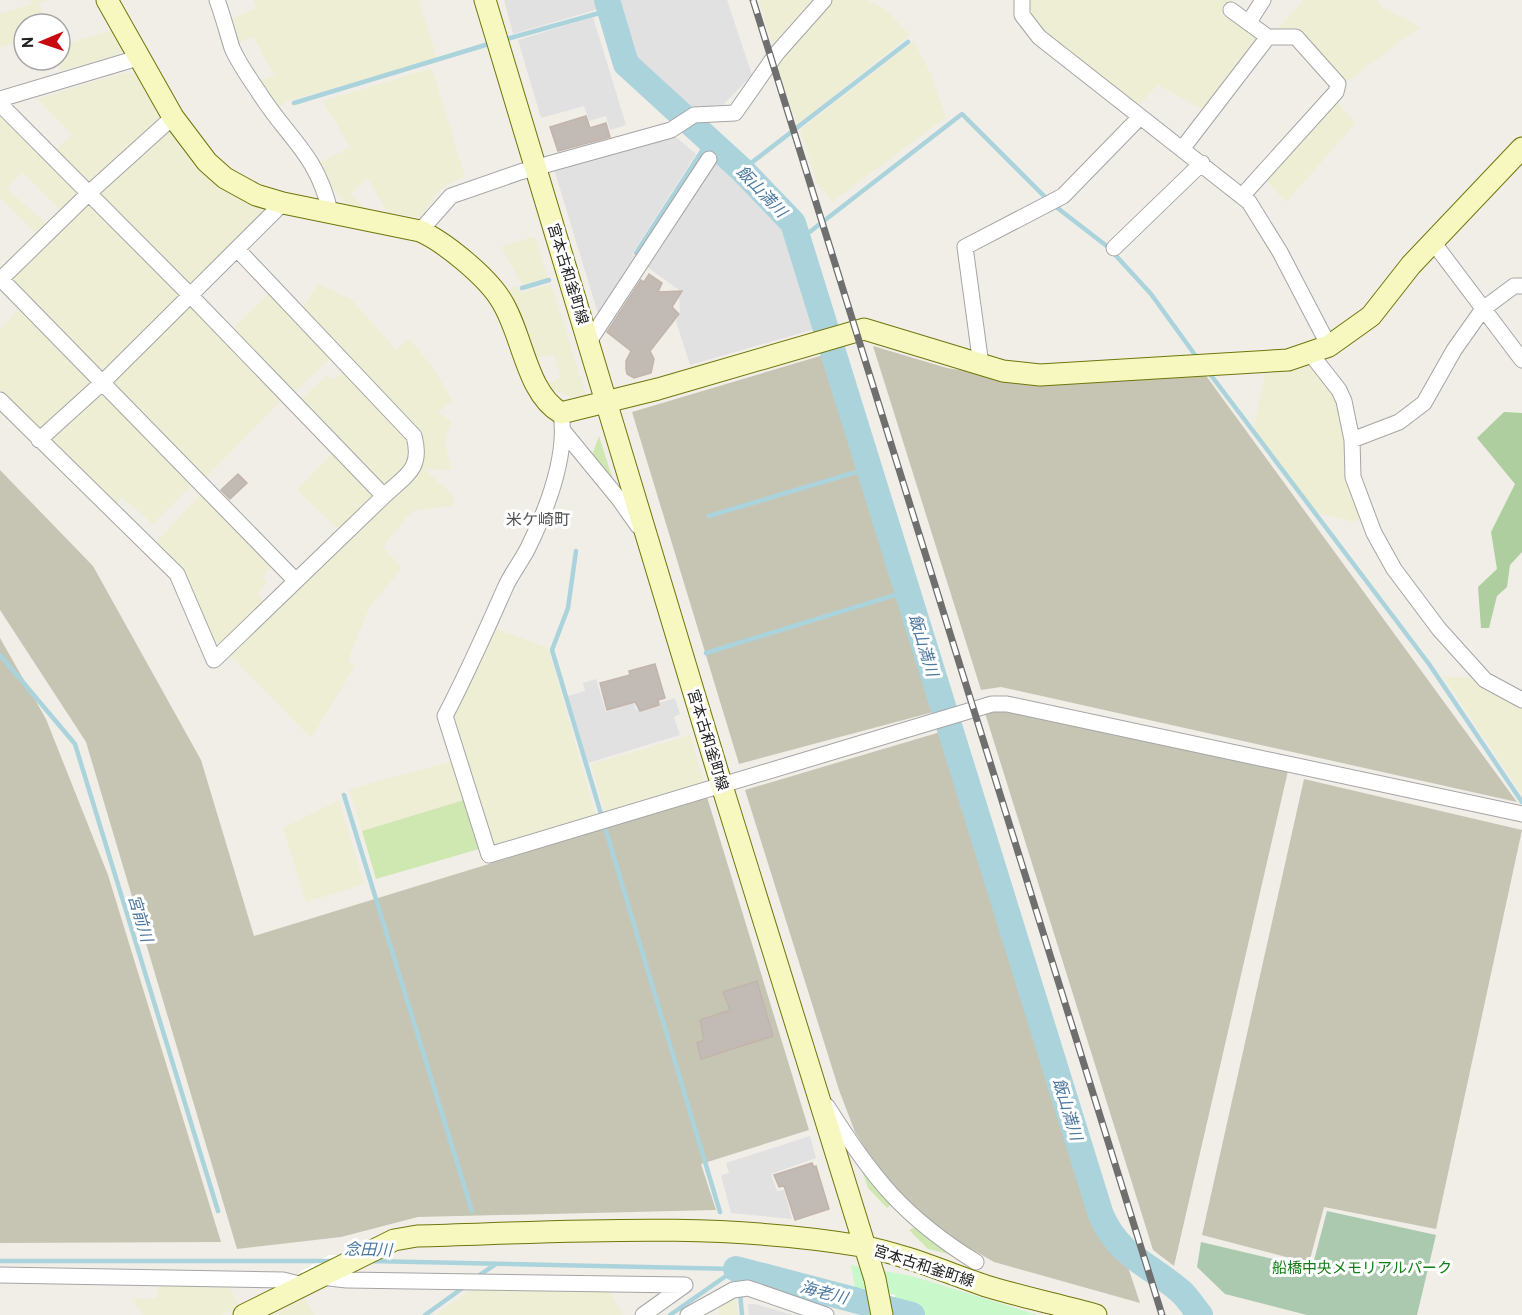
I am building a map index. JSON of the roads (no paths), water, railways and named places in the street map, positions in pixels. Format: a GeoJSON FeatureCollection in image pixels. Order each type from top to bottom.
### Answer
{"type":"FeatureCollection","features":[{"type":"Feature","properties":{"kind":"street"},"geometry":{"type":"LineString","coordinates":[[107,0],[173,117],[207,162],[225,178],[256,195],[283,203],[330,211],[420,231],[432,236],[463,261],[501,299],[539,393],[619,499],[650,548]]}},
{"type":"Feature","properties":{"kind":"street"},"geometry":{"type":"LineString","coordinates":[[216,0],[228,28],[233,48],[259,93],[308,154],[325,189],[330,211]]}},
{"type":"Feature","properties":{"kind":"street","name":"宮本古和釜町線"},"geometry":{"type":"LineString","coordinates":[[484,0],[864,1247],[899,1255],[987,1286],[1096,1315]]}},
{"type":"Feature","properties":{"kind":"street"},"geometry":{"type":"LineString","coordinates":[[420,231],[451,196],[536,168],[671,130],[694,115],[735,113],[777,53],[824,0]]}},
{"type":"Feature","properties":{"kind":"street"},"geometry":{"type":"LineString","coordinates":[[1249,22],[1263,0]]}},
{"type":"Feature","properties":{"kind":"street"},"geometry":{"type":"LineString","coordinates":[[1022,2],[1022,15],[1039,38],[1202,163],[1249,202],[1280,252],[1329,346]]}},
{"type":"Feature","properties":{"kind":"street"},"geometry":{"type":"LineString","coordinates":[[1231,10],[1268,37],[1296,37],[1338,84],[1336,92],[1242,196]]}},
{"type":"Feature","properties":{"kind":"street"},"geometry":{"type":"LineString","coordinates":[[1182,149],[1268,37]]}},
{"type":"Feature","properties":{"kind":"street"},"geometry":{"type":"LineString","coordinates":[[141,57],[1,96],[89,193],[384,496]]}},
{"type":"Feature","properties":{"kind":"street"},"geometry":{"type":"LineString","coordinates":[[173,117],[89,193],[0,279],[296,581]]}},
{"type":"Feature","properties":{"kind":"street"},"geometry":{"type":"LineString","coordinates":[[981,365],[965,247],[1063,196],[1140,117]]}},
{"type":"Feature","properties":{"kind":"street"},"geometry":{"type":"LineString","coordinates":[[1522,148],[1433,242],[1371,316],[1329,346],[1288,360],[1063,374],[1012,372],[981,365],[872,330],[855,329],[607,402],[566,429],[555,475],[528,548],[506,585],[479,651],[445,716],[489,855],[992,704],[1007,704],[1522,814]]}},
{"type":"Feature","properties":{"kind":"street"},"geometry":{"type":"LineString","coordinates":[[588,343],[709,159]]}},
{"type":"Feature","properties":{"kind":"street"},"geometry":{"type":"LineString","coordinates":[[1114,248],[1202,163]]}},
{"type":"Feature","properties":{"kind":"street"},"geometry":{"type":"LineString","coordinates":[[39,440],[103,382],[283,203]]}},
{"type":"Feature","properties":{"kind":"street"},"geometry":{"type":"LineString","coordinates":[[1433,242],[1522,360]]}},
{"type":"Feature","properties":{"kind":"street"},"geometry":{"type":"LineString","coordinates":[[0,400],[177,574],[214,660],[416,466],[418,450],[414,436],[237,249]]}},
{"type":"Feature","properties":{"kind":"street"},"geometry":{"type":"LineString","coordinates":[[1352,440],[1399,422],[1424,403],[1454,350],[1483,309],[1514,286],[1522,286]]}},
{"type":"Feature","properties":{"kind":"street"},"geometry":{"type":"LineString","coordinates":[[1310,353],[1339,390],[1347,409],[1352,440],[1353,477],[1374,533],[1394,569],[1439,629],[1485,680],[1522,700]]}},
{"type":"Feature","properties":{"kind":"street"},"geometry":{"type":"LineString","coordinates":[[818,1092],[878,1181],[920,1224],[976,1262]]}},
{"type":"Feature","properties":{"kind":"street"},"geometry":{"type":"LineString","coordinates":[[252,1313],[358,1256],[394,1240],[417,1236],[602,1231],[724,1233],[864,1247],[882,1315]]}},
{"type":"Feature","properties":{"kind":"street"},"geometry":{"type":"LineString","coordinates":[[0,1275],[685,1285],[643,1315]]}},
{"type":"Feature","properties":{"kind":"street"},"geometry":{"type":"LineString","coordinates":[[688,1315],[733,1290],[748,1288],[826,1315]]}},
{"type":"Feature","properties":{"kind":"waterway","name":"飯山満川"},"geometry":{"type":"LineString","coordinates":[[607,0],[626,64],[742,170],[793,223],[1101,1215],[1108,1229],[1125,1250],[1182,1292],[1200,1315]]}},
{"type":"Feature","properties":{"kind":"waterway"},"geometry":{"type":"LineString","coordinates":[[503,40],[610,10]]}},
{"type":"Feature","properties":{"kind":"waterway"},"geometry":{"type":"LineString","coordinates":[[742,170],[908,42]]}},
{"type":"Feature","properties":{"kind":"waterway"},"geometry":{"type":"LineString","coordinates":[[294,103],[492,43]]}},
{"type":"Feature","properties":{"kind":"waterway"},"geometry":{"type":"LineString","coordinates":[[798,241],[962,114],[1051,203],[1108,247],[1151,294],[1198,359]]}},
{"type":"Feature","properties":{"kind":"waterway"},"geometry":{"type":"LineString","coordinates":[[636,253],[709,140]]}},
{"type":"Feature","properties":{"kind":"waterway"},"geometry":{"type":"LineString","coordinates":[[522,288],[549,280]]}},
{"type":"Feature","properties":{"kind":"waterway"},"geometry":{"type":"LineString","coordinates":[[1207,370],[1429,664],[1522,802]]}},
{"type":"Feature","properties":{"kind":"waterway"},"geometry":{"type":"LineString","coordinates":[[709,516],[870,468]]}},
{"type":"Feature","properties":{"kind":"waterway"},"geometry":{"type":"LineString","coordinates":[[576,551],[568,608],[552,650],[720,1212]]}},
{"type":"Feature","properties":{"kind":"waterway"},"geometry":{"type":"LineString","coordinates":[[706,653],[908,591]]}},
{"type":"Feature","properties":{"kind":"waterway","name":"宮前川"},"geometry":{"type":"LineString","coordinates":[[0,655],[75,744],[218,1211]]}},
{"type":"Feature","properties":{"kind":"waterway"},"geometry":{"type":"LineString","coordinates":[[344,795],[472,1211]]}},
{"type":"Feature","properties":{"kind":"waterway","name":"念田川"},"geometry":{"type":"LineString","coordinates":[[0,1261],[333,1261]]}},
{"type":"Feature","properties":{"kind":"waterway","name":"念田川"},"geometry":{"type":"LineString","coordinates":[[369,1261],[736,1269]]}},
{"type":"Feature","properties":{"kind":"waterway"},"geometry":{"type":"LineString","coordinates":[[478,1276],[496,1264]]}},
{"type":"Feature","properties":{"kind":"waterway"},"geometry":{"type":"LineString","coordinates":[[670,1315],[736,1269]]}},
{"type":"Feature","properties":{"kind":"waterway","name":"海老川"},"geometry":{"type":"LineString","coordinates":[[736,1269],[912,1315]]}},
{"type":"Feature","properties":{"kind":"waterway"},"geometry":{"type":"LineString","coordinates":[[738,1269],[742,1315]]}},
{"type":"Feature","properties":{"kind":"waterway"},"geometry":{"type":"LineString","coordinates":[[425,1315],[464,1287]]}},
{"type":"Feature","properties":{"kind":"railway"},"geometry":{"type":"LineString","coordinates":[[753,0],[1162,1315]]}},
{"type":"Feature","properties":{"kind":"district","name":"米ケ崎町"},"geometry":{"type":"Point","coordinates":[538,519]}},
{"type":"Feature","properties":{"kind":"park label","name":"船橋中央メモリアルパーク"},"geometry":{"type":"Point","coordinates":[1362,1268]}}]}
